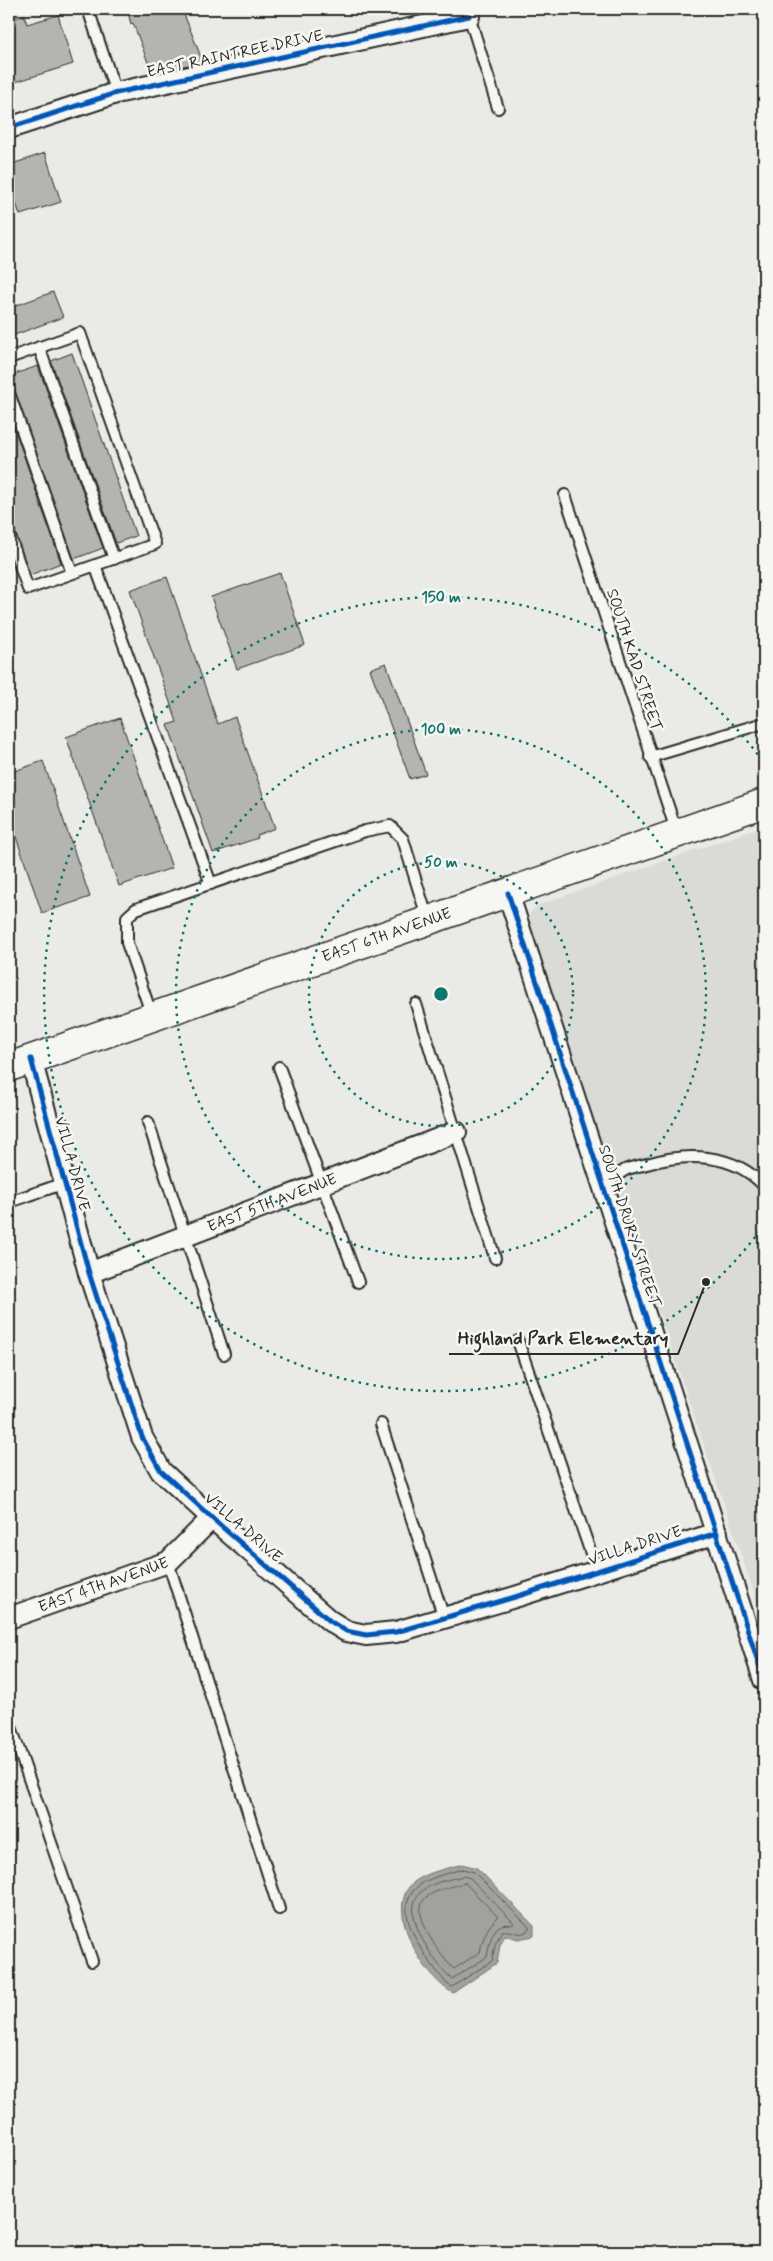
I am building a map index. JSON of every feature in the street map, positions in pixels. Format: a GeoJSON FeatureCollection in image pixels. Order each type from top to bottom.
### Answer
{"type":"FeatureCollection","features":[{"type":"Feature","properties":{"kind":"main road","name":"EAST 6TH AVENUE"},"geometry":{"type":"LineString","coordinates":[[20,1063],[764,803]]}},
{"type":"Feature","properties":{"kind":"street","name":"EAST RAINTREE DRIVE"},"geometry":{"type":"LineString","coordinates":[[9,128],[116,93],[469,16]]}},
{"type":"Feature","properties":{"kind":"street","name":"SOUTH DRURY STREET"},"geometry":{"type":"LineString","coordinates":[[508,893],[764,1680]]}},
{"type":"Feature","properties":{"kind":"street","name":"VILLA DRIVE"},"geometry":{"type":"LineString","coordinates":[[20,1063],[64,1183],[89,1273],[145,1443],[161,1471],[330,1621],[346,1631],[366,1635],[396,1632],[717,1533]]}},
{"type":"Feature","properties":{"kind":"street","name":"EAST 5TH AVENUE"},"geometry":{"type":"LineString","coordinates":[[89,1273],[456,1132]]}},
{"type":"Feature","properties":{"kind":"street","name":"EAST 4TH AVENUE"},"geometry":{"type":"LineString","coordinates":[[9,1618],[168,1562],[212,1518]]}},
{"type":"Feature","properties":{"kind":"lane"},"geometry":{"type":"LineString","coordinates":[[88,9],[116,93]]}},
{"type":"Feature","properties":{"kind":"lane"},"geometry":{"type":"LineString","coordinates":[[469,16],[498,108]]}},
{"type":"Feature","properties":{"kind":"lane"},"geometry":{"type":"LineString","coordinates":[[9,358],[80,332],[155,544],[28,589],[9,534]]}},
{"type":"Feature","properties":{"kind":"lane"},"geometry":{"type":"LineString","coordinates":[[39,347],[114,558]]}},
{"type":"Feature","properties":{"kind":"lane"},"geometry":{"type":"LineString","coordinates":[[9,393],[72,574]]}},
{"type":"Feature","properties":{"kind":"lane","name":"SOUTH KAD STREET"},"geometry":{"type":"LineString","coordinates":[[565,495],[677,834]]}},
{"type":"Feature","properties":{"kind":"lane"},"geometry":{"type":"LineString","coordinates":[[95,565],[211,884]]}},
{"type":"Feature","properties":{"kind":"lane"},"geometry":{"type":"LineString","coordinates":[[650,757],[764,723]]}},
{"type":"Feature","properties":{"kind":"lane"},"geometry":{"type":"LineString","coordinates":[[152,1017],[127,943],[127,917],[136,909],[365,831],[390,826],[403,839],[428,921]]}},
{"type":"Feature","properties":{"kind":"lane"},"geometry":{"type":"LineString","coordinates":[[416,1004],[495,1258]]}},
{"type":"Feature","properties":{"kind":"lane"},"geometry":{"type":"LineString","coordinates":[[279,1067],[358,1282]]}},
{"type":"Feature","properties":{"kind":"lane"},"geometry":{"type":"LineString","coordinates":[[148,1122],[224,1354]]}},
{"type":"Feature","properties":{"kind":"lane"},"geometry":{"type":"LineString","coordinates":[[603,1186],[626,1170],[658,1160],[695,1155],[726,1161],[757,1178],[764,1186]]}},
{"type":"Feature","properties":{"kind":"lane"},"geometry":{"type":"LineString","coordinates":[[9,1202],[64,1183]]}},
{"type":"Feature","properties":{"kind":"lane"},"geometry":{"type":"LineString","coordinates":[[518,1341],[597,1571]]}},
{"type":"Feature","properties":{"kind":"lane"},"geometry":{"type":"LineString","coordinates":[[381,1424],[444,1618]]}},
{"type":"Feature","properties":{"kind":"lane"},"geometry":{"type":"LineString","coordinates":[[168,1562],[279,1909]]}},
{"type":"Feature","properties":{"kind":"lane"},"geometry":{"type":"LineString","coordinates":[[9,1721],[92,1961]]}},
{"type":"Feature","properties":{"kind":"shaded area"},"geometry":{"type":"Polygon","coordinates":[[[764,826],[764,1622],[533,941],[529,923],[530,913],[538,905],[764,826]]]}},
{"type":"Feature","properties":{"kind":"water"},"geometry":{"type":"Polygon","coordinates":[[[462,1864],[477,1868],[534,1926],[534,1936],[518,1939],[505,1935],[500,1945],[497,1963],[453,1993],[442,1986],[432,1975],[421,1961],[413,1946],[406,1930],[403,1899],[409,1887],[420,1878],[462,1864]]]}},
{"type":"Feature","properties":{"kind":"building"},"geometry":{"type":"Polygon","coordinates":[[[127,9],[182,9],[203,62],[152,73],[133,23],[131,24],[127,9]]]}},
{"type":"Feature","properties":{"kind":"building"},"geometry":{"type":"Polygon","coordinates":[[[24,15],[27,24],[58,15],[73,64],[9,84],[9,20],[24,15]]]}},
{"type":"Feature","properties":{"kind":"building"},"geometry":{"type":"Polygon","coordinates":[[[45,153],[61,202],[20,215],[9,181],[9,165],[45,153]]]}},
{"type":"Feature","properties":{"kind":"building"},"geometry":{"type":"Polygon","coordinates":[[[53,292],[63,317],[9,337],[9,308],[53,292]]]}},
{"type":"Feature","properties":{"kind":"building"},"geometry":{"type":"Polygon","coordinates":[[[72,353],[136,536],[116,543],[51,361],[72,353]]]}},
{"type":"Feature","properties":{"kind":"building"},"geometry":{"type":"Polygon","coordinates":[[[38,366],[103,548],[74,559],[15,391],[9,386],[9,376],[38,366]]]}},
{"type":"Feature","properties":{"kind":"building"},"geometry":{"type":"Polygon","coordinates":[[[9,413],[61,563],[30,575],[9,515],[9,413]]]}},
{"type":"Feature","properties":{"kind":"building"},"geometry":{"type":"Polygon","coordinates":[[[280,573],[305,645],[237,669],[211,597],[280,573]]]}},
{"type":"Feature","properties":{"kind":"building"},"geometry":{"type":"Polygon","coordinates":[[[167,577],[218,724],[235,717],[275,828],[257,835],[258,838],[213,853],[168,725],[177,722],[130,590],[167,577]]]}},
{"type":"Feature","properties":{"kind":"building"},"geometry":{"type":"Polygon","coordinates":[[[386,663],[426,774],[410,779],[370,669],[386,663]]]}},
{"type":"Feature","properties":{"kind":"building"},"geometry":{"type":"Polygon","coordinates":[[[120,718],[172,868],[119,886],[66,737],[120,718]]]}},
{"type":"Feature","properties":{"kind":"building"},"geometry":{"type":"Polygon","coordinates":[[[43,761],[90,897],[42,913],[15,834],[9,836],[9,773],[43,761]]]}},
{"type":"Feature","properties":{"kind":"cycle path"},"geometry":{"type":"LineString","coordinates":[[9,128],[116,93],[469,16]]}},
{"type":"Feature","properties":{"kind":"cycle path"},"geometry":{"type":"LineString","coordinates":[[508,893],[764,1680]]}},
{"type":"Feature","properties":{"kind":"cycle path"},"geometry":{"type":"LineString","coordinates":[[31,1059],[89,1273],[142,1437],[161,1471],[330,1621],[346,1631],[366,1635],[396,1632],[515,1597],[717,1533]]}},
{"type":"Feature","properties":{"kind":"place","name":"Highland Park Elementary"},"geometry":{"type":"Point","coordinates":[706,1282]}}]}
